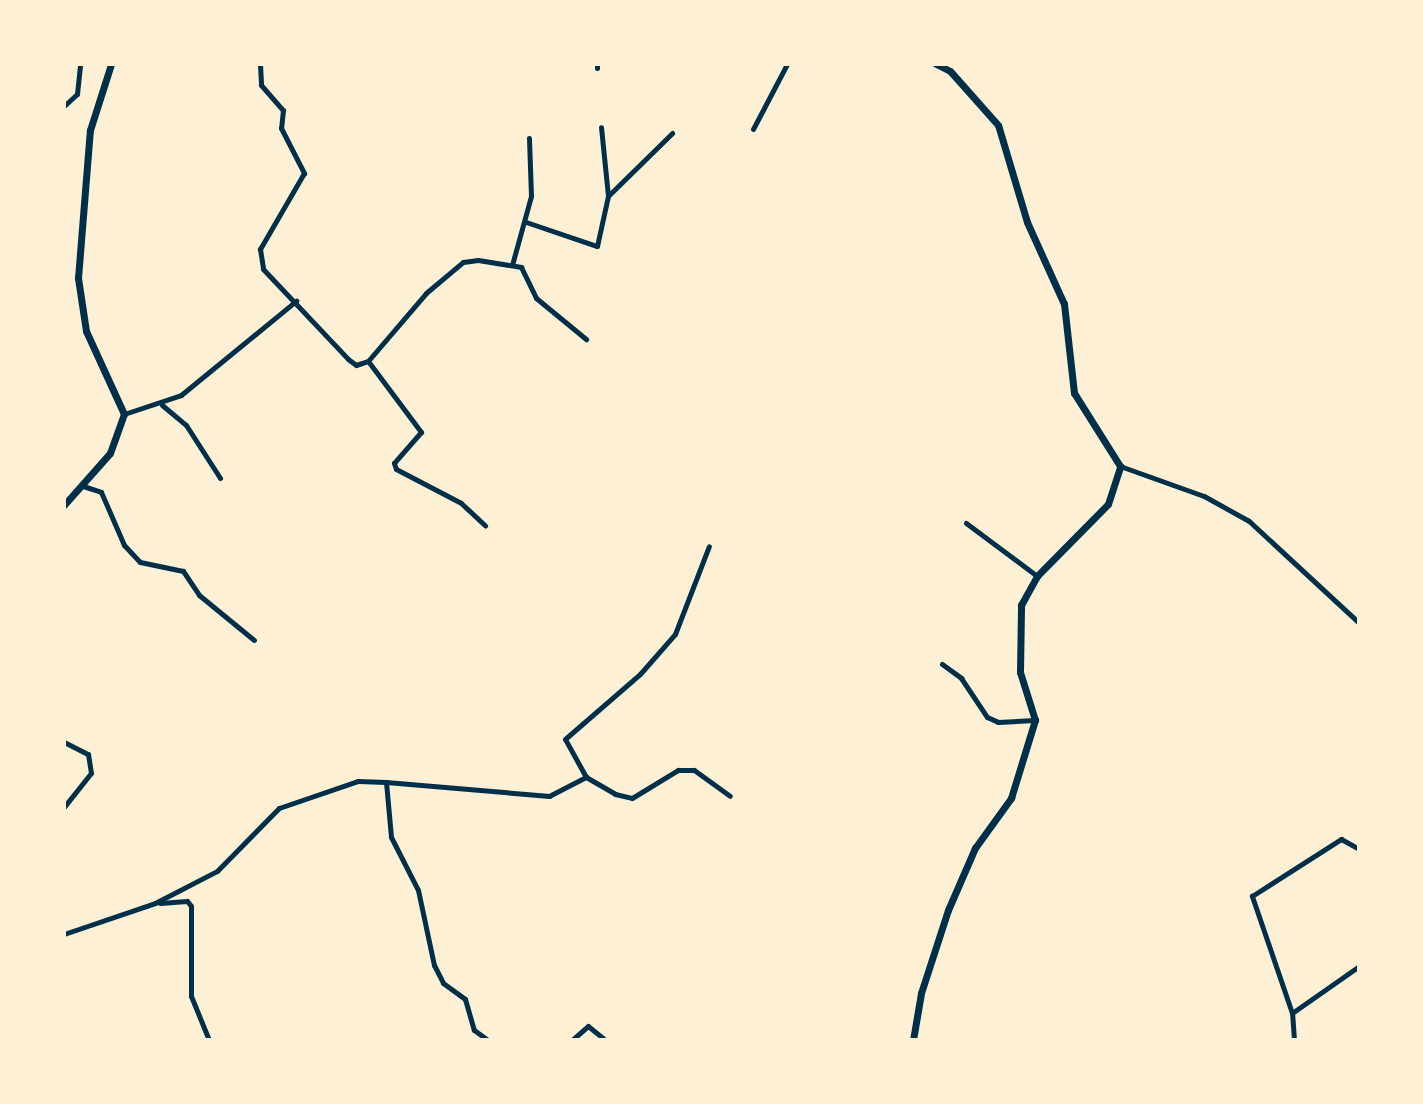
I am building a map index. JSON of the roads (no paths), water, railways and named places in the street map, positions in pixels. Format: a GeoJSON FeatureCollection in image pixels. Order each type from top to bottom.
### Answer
{"type":"FeatureCollection","features":[{"type":"Feature","properties":{"kind":"street"},"geometry":{"type":"LineString","coordinates":[[64,106],[77,94],[80,64]]}},
{"type":"Feature","properties":{"kind":"street"},"geometry":{"type":"LineString","coordinates":[[260,64],[261,85],[283,110],[281,128],[304,173],[260,258],[263,269],[348,359],[356,365],[368,361],[426,293],[463,262],[521,267],[536,298],[586,339]]}},
{"type":"Feature","properties":{"kind":"street"},"geometry":{"type":"LineString","coordinates":[[753,129],[787,64]]}},
{"type":"Feature","properties":{"kind":"street"},"geometry":{"type":"LineString","coordinates":[[936,64],[950,71],[998,125],[1027,222],[1064,304],[1074,393],[1120,466],[1204,496],[1249,521],[1359,623]]}},
{"type":"Feature","properties":{"kind":"street"},"geometry":{"type":"LineString","coordinates":[[64,505],[110,453],[124,414],[86,331],[78,278],[90,130],[109,65]]}},
{"type":"Feature","properties":{"kind":"street"},"geometry":{"type":"LineString","coordinates":[[526,222],[594,247],[608,196],[601,127]]}},
{"type":"Feature","properties":{"kind":"street"},"geometry":{"type":"LineString","coordinates":[[608,196],[672,133]]}},
{"type":"Feature","properties":{"kind":"street"},"geometry":{"type":"LineString","coordinates":[[512,265],[531,196],[529,138]]}},
{"type":"Feature","properties":{"kind":"street"},"geometry":{"type":"LineString","coordinates":[[124,414],[162,405],[296,301]]}},
{"type":"Feature","properties":{"kind":"street"},"geometry":{"type":"LineString","coordinates":[[368,361],[421,432],[394,463],[396,469],[461,503],[485,525]]}},
{"type":"Feature","properties":{"kind":"street"},"geometry":{"type":"LineString","coordinates":[[162,405],[186,425],[220,478]]}},
{"type":"Feature","properties":{"kind":"street"},"geometry":{"type":"LineString","coordinates":[[913,1040],[921,993],[948,910],[975,848],[1011,798],[1035,720],[1020,672],[1017,625],[1037,576],[1108,504],[1120,466]]}},
{"type":"Feature","properties":{"kind":"street"},"geometry":{"type":"LineString","coordinates":[[83,486],[101,492],[124,545],[140,562],[183,571],[199,595],[254,640]]}},
{"type":"Feature","properties":{"kind":"street"},"geometry":{"type":"LineString","coordinates":[[966,523],[1037,576]]}},
{"type":"Feature","properties":{"kind":"street"},"geometry":{"type":"LineString","coordinates":[[709,546],[675,634],[640,674],[565,739],[586,777],[615,794],[632,798],[678,770],[694,770],[730,796]]}},
{"type":"Feature","properties":{"kind":"street"},"geometry":{"type":"LineString","coordinates":[[942,664],[961,678],[987,717],[998,722],[1035,720]]}},
{"type":"Feature","properties":{"kind":"street"},"geometry":{"type":"LineString","coordinates":[[64,742],[88,754],[91,773],[64,807]]}},
{"type":"Feature","properties":{"kind":"street"},"geometry":{"type":"LineString","coordinates":[[64,934],[155,903],[217,871],[279,808],[358,781],[549,796],[586,777]]}},
{"type":"Feature","properties":{"kind":"street"},"geometry":{"type":"LineString","coordinates":[[386,782],[391,837],[418,890],[434,965],[443,983],[465,999],[474,1030],[488,1040]]}},
{"type":"Feature","properties":{"kind":"street"},"geometry":{"type":"LineString","coordinates":[[1294,1040],[1292,1013],[1252,896],[1341,839],[1359,849]]}},
{"type":"Feature","properties":{"kind":"street"},"geometry":{"type":"LineString","coordinates":[[155,903],[187,901],[191,906],[191,996],[209,1040]]}},
{"type":"Feature","properties":{"kind":"street"},"geometry":{"type":"LineString","coordinates":[[1292,1013],[1359,966]]}},
{"type":"Feature","properties":{"kind":"street"},"geometry":{"type":"LineString","coordinates":[[572,1040],[588,1026],[605,1040]]}}]}
